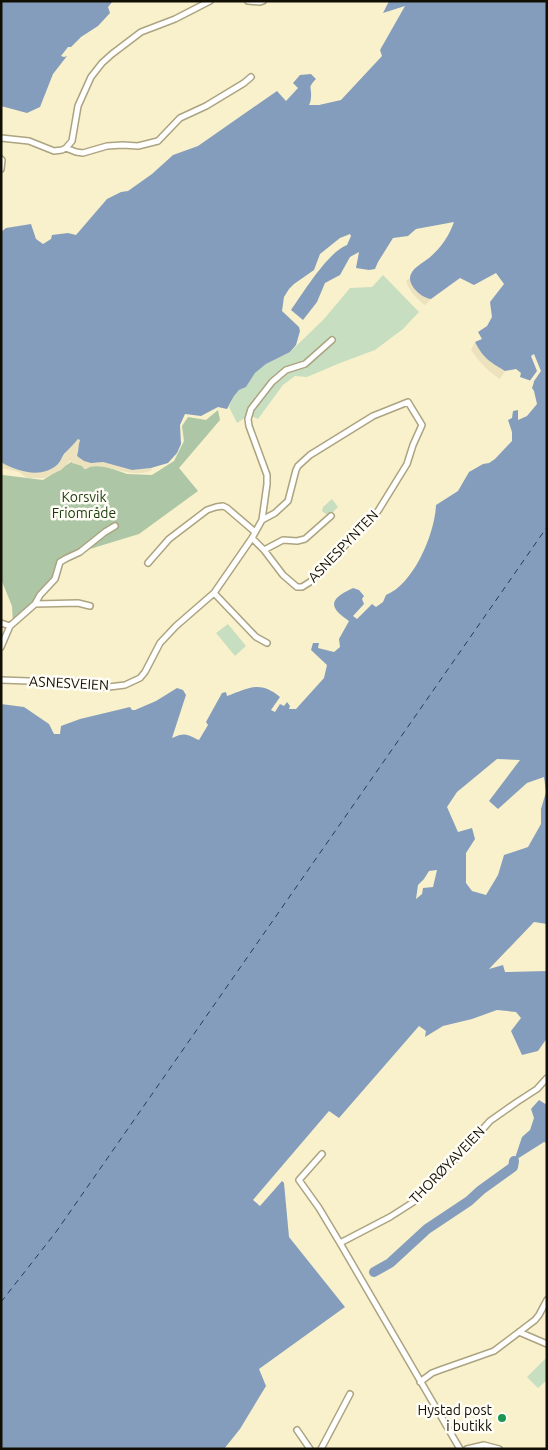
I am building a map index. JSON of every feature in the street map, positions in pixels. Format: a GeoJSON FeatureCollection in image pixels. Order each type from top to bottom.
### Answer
{"type":"FeatureCollection","features":[{"type":"Feature","properties":{"kind":"street"},"geometry":{"type":"LineString","coordinates":[[1,138],[29,141],[54,151],[66,148],[72,141],[78,106],[90,77],[102,63],[141,32],[175,19],[210,1]]}},
{"type":"Feature","properties":{"kind":"street"},"geometry":{"type":"LineString","coordinates":[[248,1],[263,1]]}},
{"type":"Feature","properties":{"kind":"street"},"geometry":{"type":"LineString","coordinates":[[66,148],[83,153],[107,146],[138,146],[158,141],[180,118],[206,106],[251,78]]}},
{"type":"Feature","properties":{"kind":"street"},"geometry":{"type":"LineString","coordinates":[[1,159],[1,169]]}},
{"type":"Feature","properties":{"kind":"street","name":"ASNESVEIEN"},"geometry":{"type":"LineString","coordinates":[[1,680],[56,682],[109,687],[134,682],[140,678],[164,639],[214,593],[252,538],[262,520],[268,484],[267,474],[249,426],[249,414],[266,388],[277,377],[286,370],[305,364],[332,340]]}},
{"type":"Feature","properties":{"kind":"street","name":"ASNESPYNTEN"},"geometry":{"type":"LineString","coordinates":[[252,538],[283,575],[297,587],[310,582],[378,511],[407,464],[422,425],[408,402],[373,416],[310,455],[296,470],[288,501],[275,513],[262,520]]}},
{"type":"Feature","properties":{"kind":"street"},"geometry":{"type":"LineString","coordinates":[[148,563],[169,539],[207,510],[216,507],[223,506],[227,508],[255,532]]}},
{"type":"Feature","properties":{"kind":"street"},"geometry":{"type":"LineString","coordinates":[[264,550],[283,540],[298,541],[305,539],[331,516]]}},
{"type":"Feature","properties":{"kind":"street"},"geometry":{"type":"LineString","coordinates":[[1,647],[10,626],[35,604],[56,576],[60,562],[80,552],[115,526]]}},
{"type":"Feature","properties":{"kind":"street"},"geometry":{"type":"LineString","coordinates":[[214,593],[256,636],[267,643]]}},
{"type":"Feature","properties":{"kind":"street"},"geometry":{"type":"LineString","coordinates":[[35,604],[78,603],[90,606]]}},
{"type":"Feature","properties":{"kind":"street"},"geometry":{"type":"LineString","coordinates":[[1,623],[10,626]]}},
{"type":"Feature","properties":{"kind":"street","name":"THORØYAVEIEN"},"geometry":{"type":"LineString","coordinates":[[340,1243],[414,1201],[490,1121],[537,1090],[547,1078]]}},
{"type":"Feature","properties":{"kind":"street"},"geometry":{"type":"LineString","coordinates":[[322,1154],[299,1180],[340,1243],[460,1449]]}},
{"type":"Feature","properties":{"kind":"street"},"geometry":{"type":"LineString","coordinates":[[420,1382],[432,1373],[494,1351],[539,1315],[547,1300]]}},
{"type":"Feature","properties":{"kind":"street"},"geometry":{"type":"LineString","coordinates":[[519,1332],[547,1344]]}},
{"type":"Feature","properties":{"kind":"street"},"geometry":{"type":"LineString","coordinates":[[321,1449],[350,1394]]}},
{"type":"Feature","properties":{"kind":"street"},"geometry":{"type":"LineString","coordinates":[[297,1430],[310,1449]]}},
{"type":"Feature","properties":{"kind":"street"},"geometry":{"type":"LineString","coordinates":[[467,1449],[484,1445],[499,1449]]}},
{"type":"Feature","properties":{"kind":"green space"},"geometry":{"type":"Polygon","coordinates":[[[383,275],[419,312],[403,329],[375,350],[307,377],[295,376],[283,385],[258,419],[249,415],[237,423],[229,407],[234,396],[239,390],[246,387],[255,373],[266,364],[290,352],[324,319],[350,288],[372,287],[383,275]]]}},
{"type":"Feature","properties":{"kind":"green space","name":"Korsvik Friområde"},"geometry":{"type":"Polygon","coordinates":[[[218,410],[220,420],[179,468],[198,491],[139,534],[80,552],[59,565],[56,576],[35,604],[13,623],[12,606],[1,579],[1,473],[3,475],[43,480],[79,457],[127,474],[152,475],[174,461],[184,441],[182,426],[188,417],[206,420],[218,410]]]}},
{"type":"Feature","properties":{"kind":"green space"},"geometry":{"type":"Polygon","coordinates":[[[332,499],[338,507],[330,515],[326,514],[322,511],[323,507],[332,499]]]}},
{"type":"Feature","properties":{"kind":"green space"},"geometry":{"type":"Polygon","coordinates":[[[228,624],[246,646],[235,656],[216,633],[228,624]]]}},
{"type":"Feature","properties":{"kind":"green space"},"geometry":{"type":"Polygon","coordinates":[[[545,1359],[547,1361],[547,1380],[538,1388],[527,1377],[545,1359]]]}},
{"type":"Feature","properties":{"kind":"sand"},"geometry":{"type":"Polygon","coordinates":[[[410,278],[418,292],[424,297],[431,299],[425,305],[409,288],[406,281],[410,278]]]}},
{"type":"Feature","properties":{"kind":"sand"},"geometry":{"type":"Polygon","coordinates":[[[475,342],[487,359],[505,371],[500,379],[484,366],[471,350],[475,342]]]}},
{"type":"Feature","properties":{"kind":"sand"},"geometry":{"type":"Polygon","coordinates":[[[78,439],[80,439],[80,450],[91,463],[103,462],[132,470],[151,468],[152,470],[135,473],[100,466],[84,469],[82,466],[72,463],[71,460],[61,470],[44,478],[27,478],[19,472],[1,468],[1,462],[27,472],[58,464],[78,439]]]}},
{"type":"Feature","properties":{"kind":"water"},"geometry":{"type":"Polygon","coordinates":[[[1,1],[113,1],[108,7],[110,13],[98,26],[81,37],[71,47],[68,47],[61,56],[67,56],[53,74],[40,107],[27,113],[1,106],[1,1]]]}},
{"type":"Feature","properties":{"kind":"water"},"geometry":{"type":"Polygon","coordinates":[[[389,1],[547,1],[547,924],[534,922],[489,969],[503,965],[505,972],[547,971],[547,1038],[538,1051],[522,1055],[511,1031],[521,1018],[516,1012],[497,1010],[472,1019],[443,1026],[425,1037],[426,1031],[419,1026],[339,1118],[329,1111],[253,1200],[260,1206],[282,1181],[284,1183],[289,1237],[345,1307],[259,1369],[266,1386],[240,1429],[224,1449],[1,1449],[1,704],[24,707],[49,724],[54,734],[60,734],[61,726],[80,719],[130,707],[132,710],[135,710],[156,701],[177,688],[183,690],[186,695],[172,738],[186,734],[199,740],[208,725],[206,722],[222,693],[226,692],[227,696],[248,688],[260,687],[280,697],[271,710],[275,712],[280,704],[284,706],[287,702],[290,706],[289,709],[296,709],[324,678],[327,665],[311,650],[313,643],[319,643],[318,648],[334,652],[340,647],[339,639],[349,621],[335,607],[334,603],[339,596],[353,588],[359,590],[364,596],[362,599],[364,604],[353,616],[357,619],[372,604],[376,607],[383,602],[386,595],[396,589],[414,569],[432,529],[436,505],[458,491],[469,472],[495,459],[512,441],[512,432],[508,420],[512,418],[513,411],[518,410],[518,420],[527,416],[537,404],[532,388],[534,382],[520,377],[521,373],[516,369],[505,371],[495,365],[484,356],[475,342],[482,339],[478,332],[487,326],[492,317],[490,302],[504,284],[496,273],[474,285],[460,278],[431,299],[423,296],[412,286],[410,278],[412,271],[441,246],[454,222],[416,229],[408,236],[393,238],[375,269],[356,268],[359,252],[350,257],[340,275],[325,283],[317,302],[303,320],[291,310],[324,264],[347,245],[350,234],[340,238],[320,254],[314,270],[294,284],[284,297],[282,311],[299,327],[300,331],[296,345],[290,352],[266,364],[255,373],[246,387],[239,390],[234,396],[227,409],[218,407],[201,416],[185,414],[180,425],[181,444],[177,453],[168,463],[151,468],[132,470],[103,462],[91,463],[77,456],[80,440],[78,439],[52,469],[37,473],[15,469],[1,462],[1,232],[6,228],[31,224],[36,239],[43,244],[51,239],[52,235],[68,233],[76,235],[107,199],[121,192],[128,191],[152,174],[173,155],[198,146],[277,91],[286,101],[298,88],[293,83],[300,75],[311,74],[316,79],[311,86],[309,105],[319,105],[341,100],[382,56],[380,50],[405,6],[383,13],[389,1]],[[497,759],[457,792],[447,807],[458,832],[472,828],[475,839],[466,853],[466,883],[472,891],[486,895],[498,875],[504,855],[528,847],[541,824],[541,809],[546,792],[544,777],[527,783],[498,809],[489,801],[520,760],[497,759]],[[437,870],[429,871],[418,885],[416,899],[422,894],[423,888],[433,887],[437,870]]]}},
{"type":"Feature","properties":{"kind":"water"},"geometry":{"type":"Polygon","coordinates":[[[539,1100],[547,1105],[547,1143],[544,1142],[514,1161],[522,1137],[530,1130],[534,1118],[531,1109],[539,1100]]]}},
{"type":"Feature","properties":{"kind":"pier"},"geometry":{"type":"Polygon","coordinates":[[[534,354],[541,371],[530,387],[531,383],[529,382],[537,371],[531,356],[534,354]]]}},
{"type":"Feature","properties":{"kind":"waterway"},"geometry":{"type":"LineString","coordinates":[[374,1272],[390,1263],[427,1229],[469,1201],[513,1167],[514,1161]]}},
{"type":"Feature","properties":{"kind":"ferry route"},"geometry":{"type":"LineString","coordinates":[[1,1302],[56,1232],[547,527]]}},
{"type":"Feature","properties":{"kind":"place","name":"Hystad post i butikk"},"geometry":{"type":"Point","coordinates":[502,1418]}}]}
